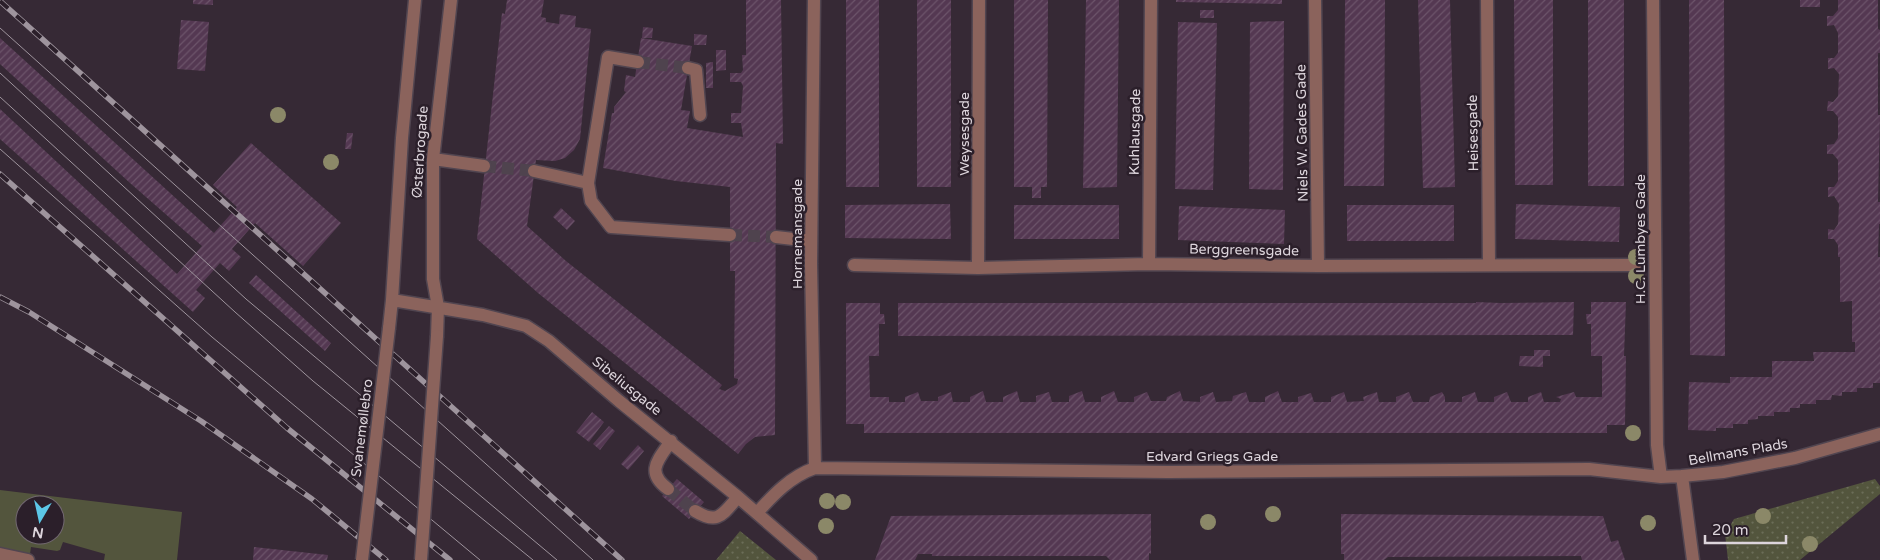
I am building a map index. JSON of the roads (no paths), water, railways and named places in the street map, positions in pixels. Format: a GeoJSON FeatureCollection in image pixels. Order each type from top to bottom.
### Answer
{"type":"FeatureCollection","features":[{"type":"Feature","properties":{"kind":"street","name":"Østerbrogade"},"geometry":{"type":"LineString","coordinates":[[392,300],[402,138],[415,0]]}},
{"type":"Feature","properties":{"kind":"street","name":"Østerbrogade"},"geometry":{"type":"LineString","coordinates":[[438,307],[433,278],[433,159],[450,0]]}},
{"type":"Feature","properties":{"kind":"street","name":"Hornemansgade"},"geometry":{"type":"LineString","coordinates":[[814,0],[811,241],[815,468]]}},
{"type":"Feature","properties":{"kind":"street","name":"Weysesgade"},"geometry":{"type":"LineString","coordinates":[[978,268],[979,0]]}},
{"type":"Feature","properties":{"kind":"street","name":"Kuhlausgade"},"geometry":{"type":"LineString","coordinates":[[1149,264],[1151,0]]}},
{"type":"Feature","properties":{"kind":"street","name":"Niels W. Gades Gade"},"geometry":{"type":"LineString","coordinates":[[1315,0],[1318,266]]}},
{"type":"Feature","properties":{"kind":"street","name":"Heisesgade"},"geometry":{"type":"LineString","coordinates":[[1486,0],[1489,265]]}},
{"type":"Feature","properties":{"kind":"street","name":"H.C. Lumbyes Gade"},"geometry":{"type":"LineString","coordinates":[[1653,0],[1657,446],[1661,477]]}},
{"type":"Feature","properties":{"kind":"street"},"geometry":{"type":"LineString","coordinates":[[638,62],[608,57],[588,182],[591,201],[611,227],[730,235]]}},
{"type":"Feature","properties":{"kind":"street"},"geometry":{"type":"LineString","coordinates":[[688,68],[696,70],[700,115]]}},
{"type":"Feature","properties":{"kind":"street"},"geometry":{"type":"LineString","coordinates":[[433,159],[484,166]]}},
{"type":"Feature","properties":{"kind":"street"},"geometry":{"type":"LineString","coordinates":[[534,171],[588,182]]}},
{"type":"Feature","properties":{"kind":"street"},"geometry":{"type":"LineString","coordinates":[[776,238],[811,241]]}},
{"type":"Feature","properties":{"kind":"street","name":"Berggreensgade"},"geometry":{"type":"LineString","coordinates":[[854,265],[978,268],[1149,264],[1318,266],[1635,264]]}},
{"type":"Feature","properties":{"kind":"street","name":"Sibeliusgade"},"geometry":{"type":"LineString","coordinates":[[392,300],[483,315],[526,326],[549,341],[619,401],[671,441],[811,560]]}},
{"type":"Feature","properties":{"kind":"street","name":"Svanemøllebro"},"geometry":{"type":"LineString","coordinates":[[362,560],[392,300]]}},
{"type":"Feature","properties":{"kind":"street"},"geometry":{"type":"LineString","coordinates":[[421,560],[438,307]]}},
{"type":"Feature","properties":{"kind":"street","name":"Bellmans Plads"},"geometry":{"type":"LineString","coordinates":[[1692,560],[1682,476],[1723,472],[1795,458],[1880,434]]}},
{"type":"Feature","properties":{"kind":"street"},"geometry":{"type":"LineString","coordinates":[[668,490],[660,483],[655,472],[655,464],[671,441]]}},
{"type":"Feature","properties":{"kind":"street","name":"Edvard Griegs Gade"},"geometry":{"type":"LineString","coordinates":[[757,513],[774,494],[806,471],[815,468],[1168,472],[1589,469],[1661,477],[1682,476]]}},
{"type":"Feature","properties":{"kind":"street"},"geometry":{"type":"LineString","coordinates":[[695,511],[708,518],[716,518],[738,497]]}},
{"type":"Feature","properties":{"kind":"street"},"geometry":{"type":"LineString","coordinates":[[0,554],[28,560]]}},
{"type":"Feature","properties":{"kind":"tunnel"},"geometry":{"type":"LineString","coordinates":[[638,62],[688,68]]}},
{"type":"Feature","properties":{"kind":"tunnel"},"geometry":{"type":"LineString","coordinates":[[484,166],[534,171]]}},
{"type":"Feature","properties":{"kind":"tunnel"},"geometry":{"type":"LineString","coordinates":[[730,235],[776,237]]}},
{"type":"Feature","properties":{"kind":"tunnel"},"geometry":{"type":"LineString","coordinates":[[668,489],[695,511]]}},
{"type":"Feature","properties":{"kind":"tram line"},"geometry":{"type":"LineString","coordinates":[[0,28],[593,560]]}},
{"type":"Feature","properties":{"kind":"tram line"},"geometry":{"type":"LineString","coordinates":[[0,73],[246,299],[557,560]]}},
{"type":"Feature","properties":{"kind":"tram line"},"geometry":{"type":"LineString","coordinates":[[0,97],[313,381],[533,560]]}},
{"type":"Feature","properties":{"kind":"tram line"},"geometry":{"type":"LineString","coordinates":[[0,149],[212,337],[480,560]]}},
{"type":"Feature","properties":{"kind":"railway"},"geometry":{"type":"LineString","coordinates":[[0,1],[622,560]]}},
{"type":"Feature","properties":{"kind":"railway"},"geometry":{"type":"LineString","coordinates":[[0,174],[287,428],[450,560]]}},
{"type":"Feature","properties":{"kind":"railway"},"geometry":{"type":"LineString","coordinates":[[0,297],[29,312],[201,421],[312,499],[386,560]]}}]}
